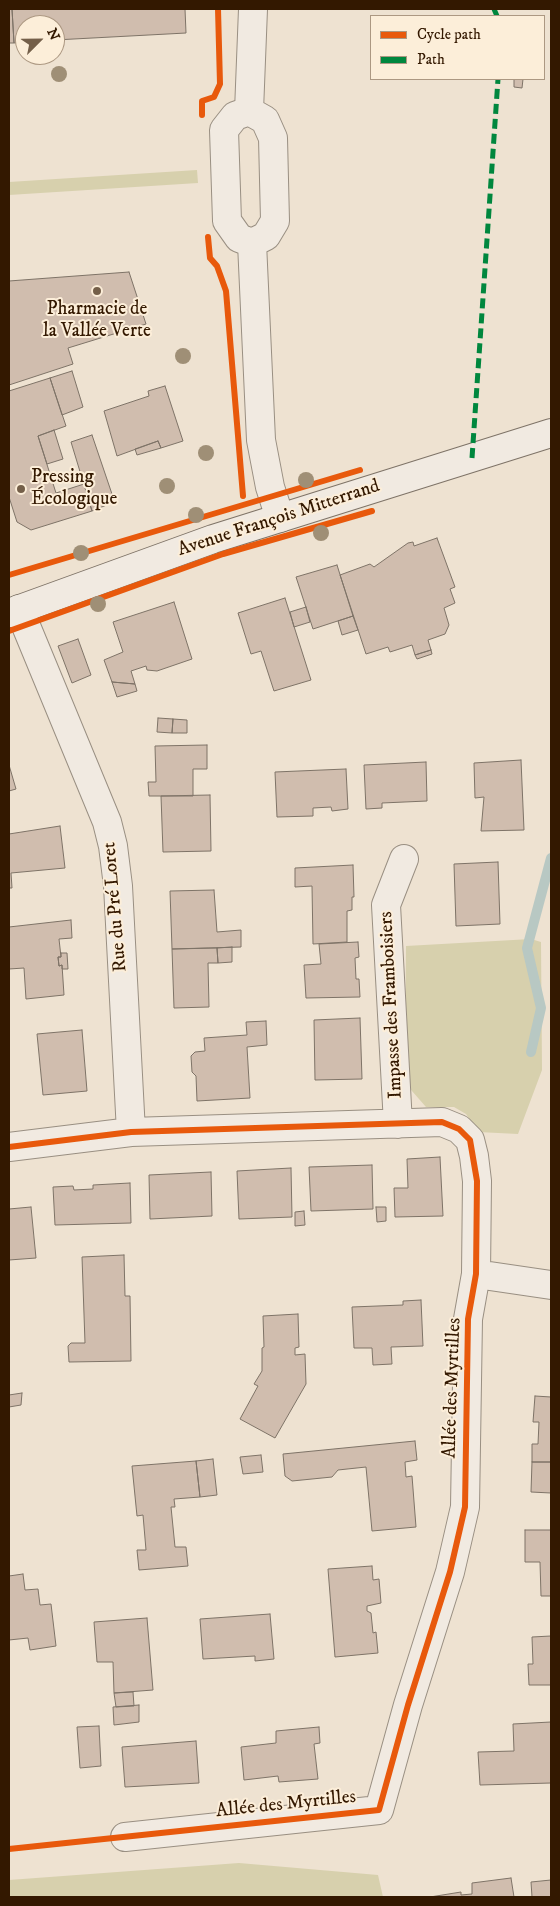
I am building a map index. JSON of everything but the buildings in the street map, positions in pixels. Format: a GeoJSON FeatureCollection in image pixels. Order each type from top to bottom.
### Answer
{"type":"FeatureCollection","features":[{"type":"Feature","properties":{"kind":"street"},"geometry":{"type":"LineString","coordinates":[[249,111],[253,9]]}},
{"type":"Feature","properties":{"kind":"street"},"geometry":{"type":"LineString","coordinates":[[249,111],[265,120],[273,138],[275,212],[275,221],[266,236],[252,243],[239,238],[227,221],[224,130],[235,116],[249,111]]}},
{"type":"Feature","properties":{"kind":"street"},"geometry":{"type":"LineString","coordinates":[[252,243],[261,440],[270,487],[280,518]]}},
{"type":"Feature","properties":{"kind":"street","name":"Avenue François Mitterrand"},"geometry":{"type":"LineString","coordinates":[[14,611],[213,539],[551,433]]}},
{"type":"Feature","properties":{"kind":"street","name":"Rue du Pré Loret"},"geometry":{"type":"LineString","coordinates":[[14,611],[109,830],[118,886],[131,1132]]}},
{"type":"Feature","properties":{"kind":"street","name":"Impasse des Framboisiers"},"geometry":{"type":"LineString","coordinates":[[398,1124],[386,905],[404,859]]}},
{"type":"Feature","properties":{"kind":"street","name":"Allée des Myrtilles"},"geometry":{"type":"LineString","coordinates":[[9,1147],[131,1132],[442,1122],[458,1128],[470,1140],[477,1181],[476,1274],[468,1319],[465,1507],[450,1572],[408,1704],[379,1810],[125,1837]]}},
{"type":"Feature","properties":{"kind":"street"},"geometry":{"type":"LineString","coordinates":[[476,1274],[551,1285]]}},
{"type":"Feature","properties":{"kind":"shaded area"},"geometry":{"type":"Polygon","coordinates":[[[197,170],[198,183],[9,195],[9,182],[197,170]]]}},
{"type":"Feature","properties":{"kind":"shaded area"},"geometry":{"type":"Polygon","coordinates":[[[531,939],[541,942],[542,1070],[518,1134],[478,1132],[466,1114],[454,1107],[426,1107],[405,1083],[406,946],[531,939]]]}},
{"type":"Feature","properties":{"kind":"shaded area"},"geometry":{"type":"Polygon","coordinates":[[[239,1863],[378,1875],[383,1897],[9,1897],[9,1880],[239,1863]]]}},
{"type":"Feature","properties":{"kind":"waterway"},"geometry":{"type":"LineString","coordinates":[[531,1052],[541,1008],[527,948],[551,858]]}},
{"type":"Feature","properties":{"kind":"marked path"},"geometry":{"type":"LineString","coordinates":[[494,9],[497,15]]}},
{"type":"Feature","properties":{"kind":"marked path"},"geometry":{"type":"LineString","coordinates":[[472,458],[498,80]]}},
{"type":"Feature","properties":{"kind":"cycle path"},"geometry":{"type":"LineString","coordinates":[[202,115],[202,101],[214,97],[220,84],[218,9]]}},
{"type":"Feature","properties":{"kind":"cycle path"},"geometry":{"type":"LineString","coordinates":[[208,237],[210,258],[217,266],[226,291],[243,496]]}},
{"type":"Feature","properties":{"kind":"cycle path"},"geometry":{"type":"LineString","coordinates":[[9,575],[360,470]]}},
{"type":"Feature","properties":{"kind":"cycle path"},"geometry":{"type":"LineString","coordinates":[[9,631],[223,554],[372,511]]}},
{"type":"Feature","properties":{"kind":"cycle path"},"geometry":{"type":"LineString","coordinates":[[9,1147],[131,1132],[442,1122],[459,1129],[470,1140],[477,1181],[476,1274],[468,1319],[465,1507],[450,1572],[408,1705],[379,1810],[9,1849]]}},
{"type":"Feature","properties":{"kind":"place","name":"Pharmacie de la Vallée Verte"},"geometry":{"type":"Point","coordinates":[97,291]}},
{"type":"Feature","properties":{"kind":"place","name":"Pressing Écologique"},"geometry":{"type":"Point","coordinates":[21,489]}}]}
